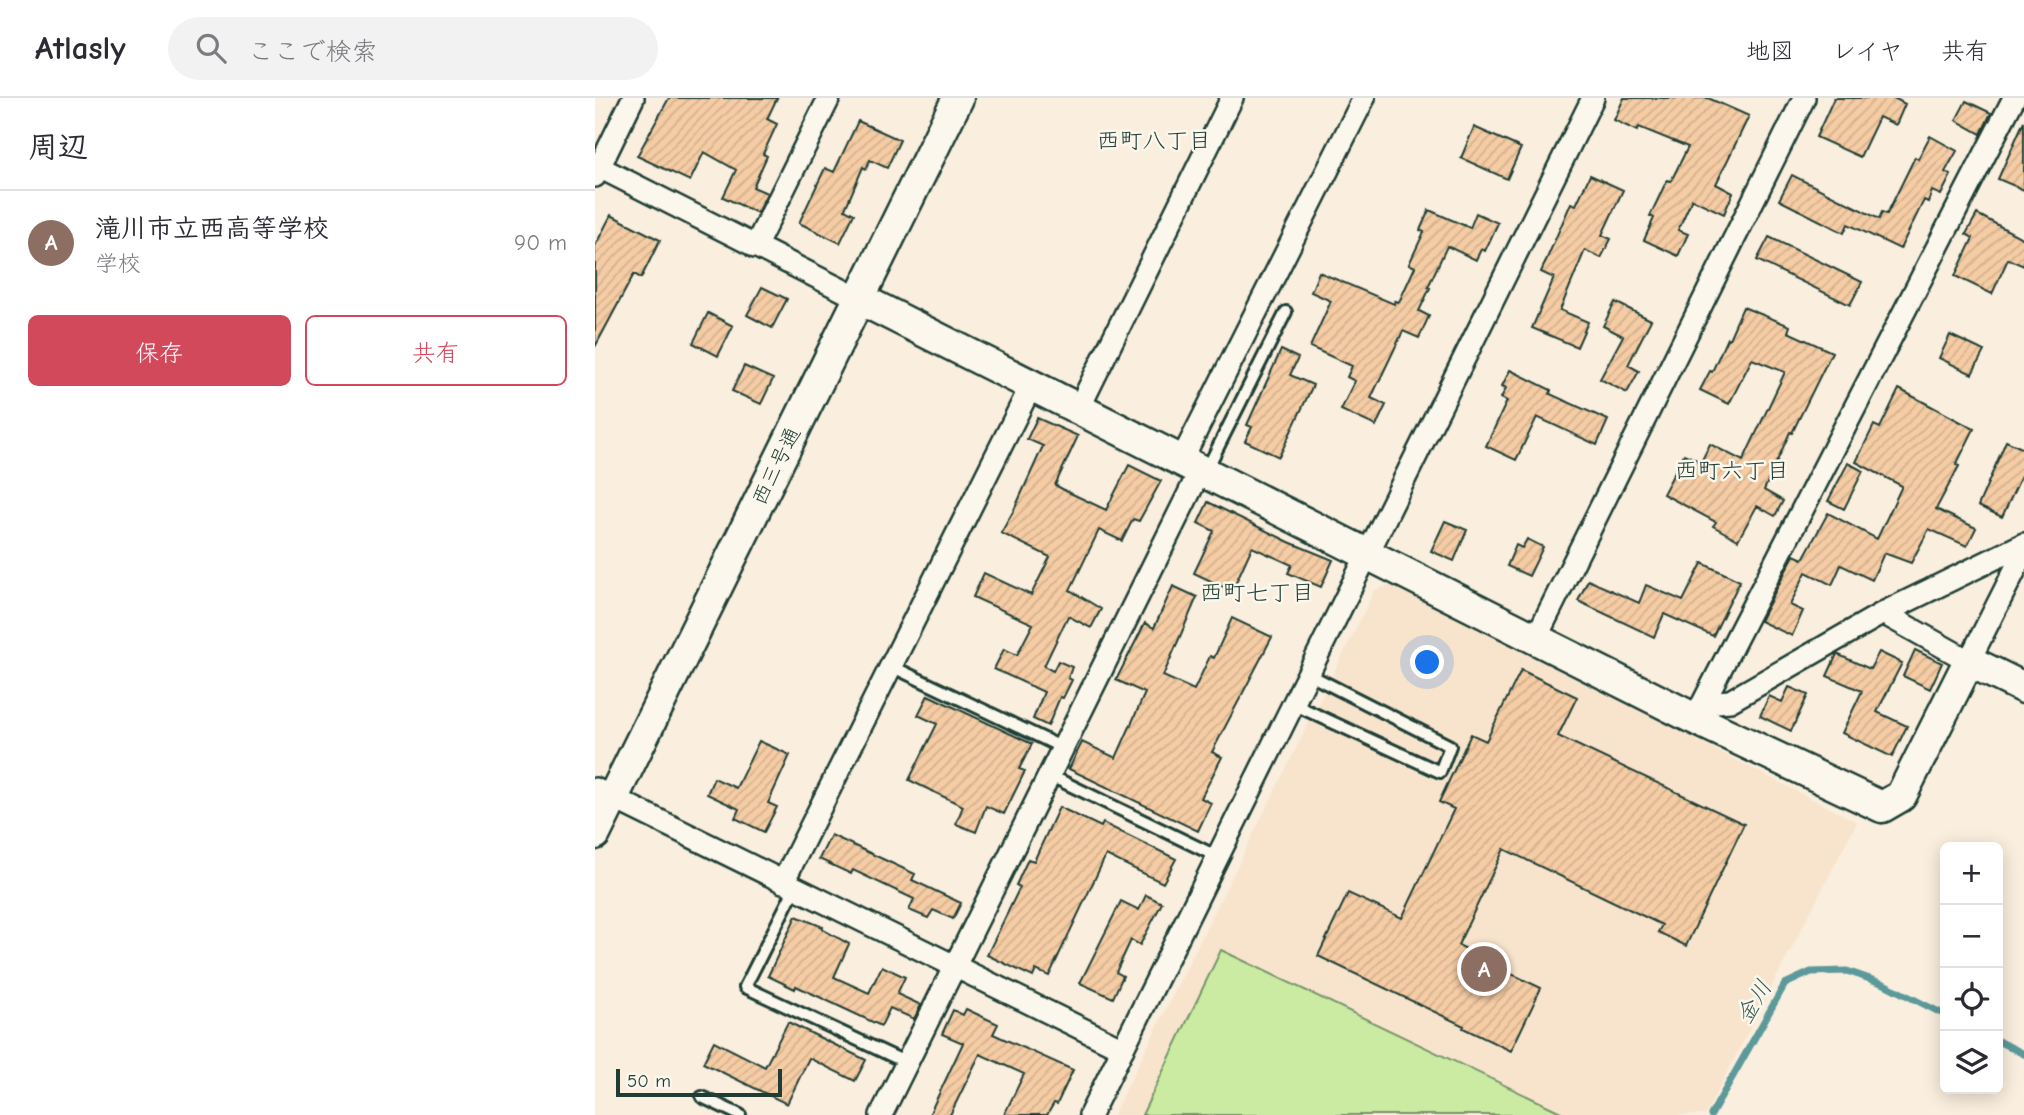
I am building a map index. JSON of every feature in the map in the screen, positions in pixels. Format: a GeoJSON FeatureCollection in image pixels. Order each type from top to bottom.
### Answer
{"type":"FeatureCollection","features":[{"type":"Feature","properties":{"kind":"street"},"geometry":{"type":"LineString","coordinates":[[633,98],[596,170],[1032,384],[1536,638],[1698,710],[1882,807],[1901,796],[2024,552]]}},
{"type":"Feature","properties":{"kind":"street"},"geometry":{"type":"LineString","coordinates":[[755,247],[829,98]]}},
{"type":"Feature","properties":{"kind":"street","name":"西三号通"},"geometry":{"type":"LineString","coordinates":[[595,834],[604,794],[859,298],[958,98]]}},
{"type":"Feature","properties":{"kind":"street"},"geometry":{"type":"LineString","coordinates":[[1079,408],[1232,98]]}},
{"type":"Feature","properties":{"kind":"street"},"geometry":{"type":"LineString","coordinates":[[881,1115],[1063,748],[1196,466],[1364,98]]}},
{"type":"Feature","properties":{"kind":"street"},"geometry":{"type":"LineString","coordinates":[[1090,1115],[1593,98]]}},
{"type":"Feature","properties":{"kind":"street"},"geometry":{"type":"LineString","coordinates":[[1536,638],[1804,98]]}},
{"type":"Feature","properties":{"kind":"street"},"geometry":{"type":"LineString","coordinates":[[1698,710],[2014,98]]}},
{"type":"Feature","properties":{"kind":"street"},"geometry":{"type":"LineString","coordinates":[[789,885],[891,666],[1032,384]]}},
{"type":"Feature","properties":{"kind":"street"},"geometry":{"type":"LineString","coordinates":[[1698,710],[1730,701],[1883,613],[2024,544]]}},
{"type":"Feature","properties":{"kind":"street"},"geometry":{"type":"LineString","coordinates":[[1883,613],[2024,688]]}},
{"type":"Feature","properties":{"kind":"street"},"geometry":{"type":"LineString","coordinates":[[604,794],[1123,1049]]}},
{"type":"Feature","properties":{"kind":"lane"},"geometry":{"type":"LineString","coordinates":[[1196,466],[1286,312]]}},
{"type":"Feature","properties":{"kind":"lane"},"geometry":{"type":"LineString","coordinates":[[891,666],[1063,748]]}},
{"type":"Feature","properties":{"kind":"lane"},"geometry":{"type":"LineString","coordinates":[[1293,704],[1440,772],[1450,746],[1308,674]]}},
{"type":"Feature","properties":{"kind":"lane"},"geometry":{"type":"LineString","coordinates":[[1049,775],[1218,857]]}},
{"type":"Feature","properties":{"kind":"lane"},"geometry":{"type":"LineString","coordinates":[[789,885],[745,987],[907,1063]]}},
{"type":"Feature","properties":{"kind":"lane"},"geometry":{"type":"LineString","coordinates":[[702,1097],[740,1115]]}},
{"type":"Feature","properties":{"kind":"shaded area"},"geometry":{"type":"Polygon","coordinates":[[[1393,584],[1857,822],[1705,1115],[1113,1115],[1375,590],[1393,584]]]}},
{"type":"Feature","properties":{"kind":"green space"},"geometry":{"type":"Polygon","coordinates":[[[1221,950],[1567,1115],[1142,1115],[1221,950]]]}},
{"type":"Feature","properties":{"kind":"building"},"geometry":{"type":"Polygon","coordinates":[[[669,98],[777,98],[767,119],[777,124],[763,154],[767,156],[753,187],[767,193],[757,213],[723,197],[736,170],[704,152],[690,181],[637,156],[669,98]]]}},
{"type":"Feature","properties":{"kind":"building"},"geometry":{"type":"Polygon","coordinates":[[[1624,98],[1708,98],[1749,116],[1716,184],[1733,193],[1724,214],[1692,199],[1678,230],[1688,234],[1678,256],[1644,240],[1654,218],[1650,216],[1667,180],[1671,181],[1688,147],[1639,127],[1637,131],[1614,120],[1624,98]]]}},
{"type":"Feature","properties":{"kind":"building"},"geometry":{"type":"Polygon","coordinates":[[[1834,98],[1894,98],[1905,104],[1896,125],[1879,117],[1860,157],[1816,137],[1834,98]]]}},
{"type":"Feature","properties":{"kind":"building"},"geometry":{"type":"Polygon","coordinates":[[[1966,101],[1991,113],[1981,134],[1956,120],[1966,101]]]}},
{"type":"Feature","properties":{"kind":"building"},"geometry":{"type":"Polygon","coordinates":[[[858,121],[900,140],[887,168],[870,160],[866,169],[863,167],[845,209],[854,214],[840,243],[799,223],[825,168],[834,172],[858,121]]]}},
{"type":"Feature","properties":{"kind":"building"},"geometry":{"type":"Polygon","coordinates":[[[2024,121],[2024,190],[1998,179],[2024,121]]]}},
{"type":"Feature","properties":{"kind":"building"},"geometry":{"type":"Polygon","coordinates":[[[1474,127],[1521,148],[1507,179],[1461,158],[1474,127]]]}},
{"type":"Feature","properties":{"kind":"building"},"geometry":{"type":"Polygon","coordinates":[[[1930,136],[1957,151],[1945,172],[1951,175],[1941,195],[1932,191],[1928,202],[1924,200],[1900,249],[1848,224],[1844,233],[1779,200],[1792,175],[1879,219],[1882,212],[1887,214],[1915,157],[1918,159],[1930,136]]]}},
{"type":"Feature","properties":{"kind":"building"},"geometry":{"type":"Polygon","coordinates":[[[1590,175],[1623,190],[1602,235],[1611,239],[1601,258],[1585,250],[1560,310],[1588,322],[1577,347],[1532,328],[1554,278],[1541,272],[1571,203],[1576,205],[1590,175]]]}},
{"type":"Feature","properties":{"kind":"building"},"geometry":{"type":"Polygon","coordinates":[[[1429,210],[1470,228],[1476,213],[1498,223],[1485,251],[1481,249],[1476,260],[1447,246],[1419,311],[1429,316],[1419,338],[1403,331],[1371,398],[1386,405],[1376,426],[1341,410],[1355,381],[1347,377],[1352,366],[1310,347],[1331,301],[1311,292],[1319,272],[1394,304],[1395,301],[1399,302],[1415,267],[1409,264],[1424,232],[1420,230],[1429,210]]]}},
{"type":"Feature","properties":{"kind":"building"},"geometry":{"type":"Polygon","coordinates":[[[1977,214],[2024,239],[2024,266],[2008,259],[1992,294],[1955,276],[1973,238],[1966,234],[1977,214]]]}},
{"type":"Feature","properties":{"kind":"building"},"geometry":{"type":"Polygon","coordinates":[[[611,215],[660,240],[641,278],[634,274],[595,347],[595,246],[611,215]]]}},
{"type":"Feature","properties":{"kind":"building"},"geometry":{"type":"Polygon","coordinates":[[[1769,237],[1862,282],[1850,305],[1757,260],[1769,237]]]}},
{"type":"Feature","properties":{"kind":"building"},"geometry":{"type":"Polygon","coordinates":[[[762,287],[787,299],[772,328],[747,315],[762,287]]]}},
{"type":"Feature","properties":{"kind":"building"},"geometry":{"type":"Polygon","coordinates":[[[1615,302],[1651,320],[1628,365],[1639,371],[1627,393],[1600,379],[1623,336],[1603,326],[1615,302]]]}},
{"type":"Feature","properties":{"kind":"building"},"geometry":{"type":"Polygon","coordinates":[[[1743,307],[1790,326],[1788,332],[1832,352],[1792,433],[1790,432],[1764,490],[1783,501],[1775,516],[1757,506],[1738,540],[1713,526],[1716,522],[1663,494],[1684,454],[1701,462],[1710,444],[1743,461],[1785,372],[1752,359],[1729,404],[1700,390],[1710,371],[1712,372],[1743,307]]]}},
{"type":"Feature","properties":{"kind":"building"},"geometry":{"type":"Polygon","coordinates":[[[708,313],[733,326],[718,356],[693,343],[708,313]]]}},
{"type":"Feature","properties":{"kind":"building"},"geometry":{"type":"Polygon","coordinates":[[[1950,335],[1984,351],[1972,374],[1939,358],[1950,335]]]}},
{"type":"Feature","properties":{"kind":"building"},"geometry":{"type":"Polygon","coordinates":[[[1281,350],[1298,358],[1290,375],[1313,385],[1279,457],[1245,441],[1252,427],[1247,425],[1281,350]]]}},
{"type":"Feature","properties":{"kind":"building"},"geometry":{"type":"Polygon","coordinates":[[[744,366],[773,379],[761,404],[732,391],[744,366]]]}},
{"type":"Feature","properties":{"kind":"building"},"geometry":{"type":"Polygon","coordinates":[[[1510,370],[1551,390],[1550,394],[1608,420],[1597,445],[1537,417],[1516,460],[1486,446],[1507,401],[1501,398],[1506,388],[1502,386],[1510,370]]]}},
{"type":"Feature","properties":{"kind":"building"},"geometry":{"type":"Polygon","coordinates":[[[1899,389],[1974,429],[1956,465],[1959,466],[1936,509],[1976,528],[1967,546],[1929,529],[1911,563],[1884,553],[1872,580],[1841,565],[1832,585],[1806,572],[1790,605],[1803,611],[1792,636],[1760,621],[1794,555],[1803,559],[1828,513],[1877,539],[1902,486],[1856,462],[1874,425],[1880,428],[1899,389]]]}},
{"type":"Feature","properties":{"kind":"building"},"geometry":{"type":"Polygon","coordinates":[[[1037,418],[1078,436],[1055,485],[1066,491],[1106,510],[1129,465],[1161,481],[1139,521],[1133,519],[1122,541],[1099,530],[1070,590],[1101,609],[1091,628],[1068,616],[1044,666],[1053,671],[1058,661],[1072,667],[1068,678],[1072,680],[1063,698],[1060,697],[1048,726],[1033,719],[1044,692],[994,669],[1004,649],[1017,655],[1033,624],[973,597],[984,573],[1031,595],[1050,557],[1001,533],[1043,446],[1027,439],[1037,418]]]}},
{"type":"Feature","properties":{"kind":"building"},"geometry":{"type":"Polygon","coordinates":[[[2006,441],[2024,449],[2024,470],[2002,517],[1978,506],[2006,441]]]}},
{"type":"Feature","properties":{"kind":"building"},"geometry":{"type":"Polygon","coordinates":[[[1848,463],[1863,471],[1844,509],[1828,501],[1848,463]]]}},
{"type":"Feature","properties":{"kind":"building"},"geometry":{"type":"Polygon","coordinates":[[[1208,502],[1289,542],[1333,560],[1321,587],[1288,573],[1292,565],[1252,547],[1232,591],[1194,573],[1214,531],[1198,523],[1208,502]]]}},
{"type":"Feature","properties":{"kind":"building"},"geometry":{"type":"Polygon","coordinates":[[[1445,521],[1467,530],[1454,561],[1431,551],[1445,521]]]}},
{"type":"Feature","properties":{"kind":"building"},"geometry":{"type":"Polygon","coordinates":[[[1527,539],[1543,547],[1529,576],[1507,566],[1516,545],[1522,548],[1527,539]]]}},
{"type":"Feature","properties":{"kind":"building"},"geometry":{"type":"Polygon","coordinates":[[[1702,563],[1740,581],[1713,636],[1664,614],[1654,637],[1578,601],[1588,580],[1639,603],[1646,585],[1683,601],[1702,563]]]}},
{"type":"Feature","properties":{"kind":"building"},"geometry":{"type":"Polygon","coordinates":[[[1173,586],[1197,597],[1163,676],[1194,690],[1210,656],[1214,658],[1232,618],[1272,637],[1212,752],[1222,757],[1201,798],[1211,803],[1198,831],[1069,769],[1082,742],[1116,758],[1145,693],[1116,680],[1145,623],[1154,628],[1173,586]]]}},
{"type":"Feature","properties":{"kind":"building"},"geometry":{"type":"Polygon","coordinates":[[[1915,650],[1942,663],[1930,689],[1903,676],[1915,650]]]}},
{"type":"Feature","properties":{"kind":"building"},"geometry":{"type":"Polygon","coordinates":[[[1879,652],[1902,663],[1877,712],[1907,726],[1892,757],[1842,733],[1862,691],[1827,676],[1837,654],[1870,669],[1879,652]]]}},
{"type":"Feature","properties":{"kind":"building"},"geometry":{"type":"Polygon","coordinates":[[[1521,670],[1577,697],[1558,736],[1744,824],[1686,946],[1658,932],[1662,925],[1504,849],[1458,945],[1475,953],[1474,956],[1541,988],[1511,1051],[1318,956],[1348,893],[1402,918],[1454,809],[1439,802],[1471,734],[1486,741],[1521,670]]]}},
{"type":"Feature","properties":{"kind":"building"},"geometry":{"type":"Polygon","coordinates":[[[1789,687],[1808,695],[1791,731],[1760,716],[1769,696],[1782,702],[1789,687]]]}},
{"type":"Feature","properties":{"kind":"building"},"geometry":{"type":"Polygon","coordinates":[[[928,695],[1032,744],[1019,769],[1025,771],[1004,814],[986,806],[976,832],[956,824],[963,806],[909,780],[937,724],[918,715],[928,695]]]}},
{"type":"Feature","properties":{"kind":"building"},"geometry":{"type":"Polygon","coordinates":[[[759,741],[790,755],[768,803],[777,807],[764,832],[735,818],[739,809],[707,794],[714,778],[736,788],[759,741]]]}},
{"type":"Feature","properties":{"kind":"building"},"geometry":{"type":"Polygon","coordinates":[[[1059,807],[1101,827],[1103,823],[1176,859],[1163,883],[1106,855],[1049,976],[1036,970],[1033,977],[987,955],[1020,887],[1016,885],[1028,859],[1034,861],[1059,807]]]}},
{"type":"Feature","properties":{"kind":"building"},"geometry":{"type":"Polygon","coordinates":[[[831,835],[915,874],[912,880],[961,903],[953,919],[933,910],[928,918],[909,910],[914,899],[853,870],[851,874],[819,859],[831,835]]]}},
{"type":"Feature","properties":{"kind":"building"},"geometry":{"type":"Polygon","coordinates":[[[1146,895],[1162,903],[1140,945],[1131,940],[1116,972],[1123,976],[1113,998],[1080,983],[1121,901],[1139,910],[1146,895]]]}},
{"type":"Feature","properties":{"kind":"building"},"geometry":{"type":"Polygon","coordinates":[[[796,916],[823,927],[822,929],[849,944],[834,977],[869,993],[882,966],[905,977],[897,994],[921,1005],[914,1019],[890,1008],[881,1026],[796,986],[795,989],[768,976],[796,916]]]}},
{"type":"Feature","properties":{"kind":"building"},"geometry":{"type":"Polygon","coordinates":[[[966,1009],[998,1024],[993,1034],[1073,1070],[1057,1104],[1054,1103],[1047,1115],[1004,1115],[1024,1074],[980,1054],[950,1115],[929,1115],[963,1043],[942,1034],[953,1010],[963,1015],[966,1009]]]}},
{"type":"Feature","properties":{"kind":"building"},"geometry":{"type":"Polygon","coordinates":[[[788,1022],[866,1060],[855,1081],[809,1058],[787,1104],[703,1063],[714,1041],[765,1067],[788,1022]]]}},
{"type":"Feature","properties":{"kind":"waterway","name":"金川"},"geometry":{"type":"LineString","coordinates":[[1711,1115],[1785,984],[1811,972],[1847,971],[1884,984],[1940,1012]]}},
{"type":"Feature","properties":{"kind":"waterway","name":"金川"},"geometry":{"type":"LineString","coordinates":[[2003,1044],[2024,1054]]}},
{"type":"Feature","properties":{"kind":"place","name":"滝川市立西高等学校"},"geometry":{"type":"Point","coordinates":[1484,969]}},
{"type":"Feature","properties":{"kind":"district","name":"西町八丁目"},"geometry":{"type":"Point","coordinates":[1154,140]}},
{"type":"Feature","properties":{"kind":"district","name":"西町六丁目"},"geometry":{"type":"Point","coordinates":[1732,470]}},
{"type":"Feature","properties":{"kind":"district","name":"西町七丁目"},"geometry":{"type":"Point","coordinates":[1257,592]}}]}
